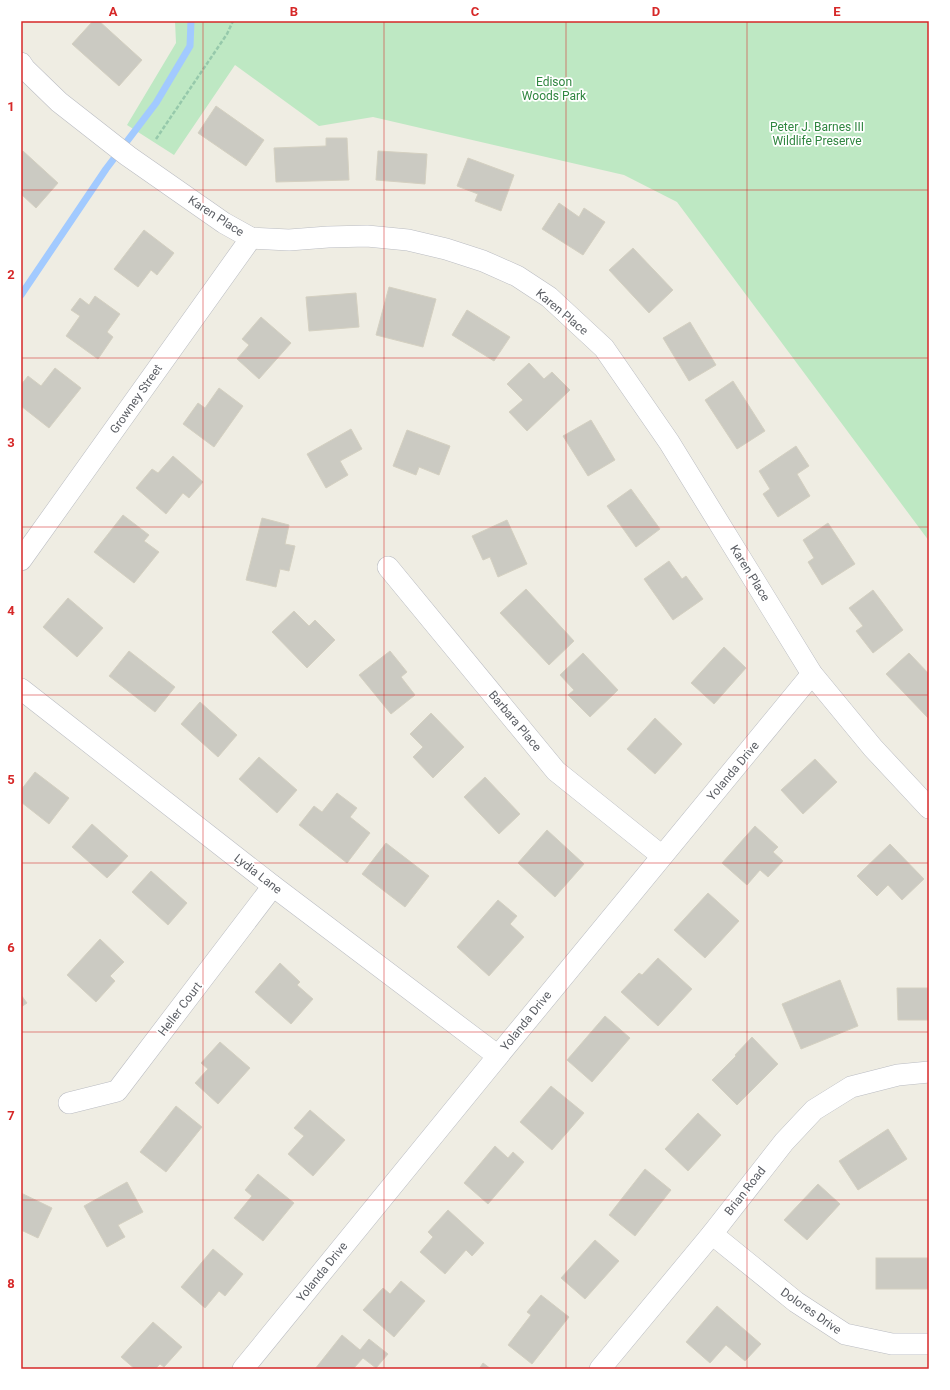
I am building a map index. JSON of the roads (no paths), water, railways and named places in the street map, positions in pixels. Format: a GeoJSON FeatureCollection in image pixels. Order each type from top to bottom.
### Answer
{"type":"FeatureCollection","features":[{"type":"Feature","properties":{"kind":"street","name":"Karen Place"},"geometry":{"type":"LineString","coordinates":[[22,68],[59,102],[128,156],[224,223],[251,238],[289,240],[367,236],[408,240],[446,249],[483,261],[517,276],[549,297],[604,348],[669,442],[812,674],[873,748],[929,808]]}},
{"type":"Feature","properties":{"kind":"street","name":"Growney Street"},"geometry":{"type":"LineString","coordinates":[[21,560],[251,238]]}},
{"type":"Feature","properties":{"kind":"street","name":"Barbara Place"},"geometry":{"type":"LineString","coordinates":[[388,567],[556,771],[662,856]]}},
{"type":"Feature","properties":{"kind":"street","name":"Yolanda Drive"},"geometry":{"type":"LineString","coordinates":[[242,1369],[812,674]]}},
{"type":"Feature","properties":{"kind":"street","name":"Lydia Lane"},"geometry":{"type":"LineString","coordinates":[[21,689],[273,886],[498,1056]]}},
{"type":"Feature","properties":{"kind":"street","name":"Heller Court"},"geometry":{"type":"LineString","coordinates":[[69,1103],[118,1091],[273,886]]}},
{"type":"Feature","properties":{"kind":"street","name":"Brian Road"},"geometry":{"type":"LineString","coordinates":[[600,1369],[712,1234],[784,1142],[814,1110],[851,1087],[898,1075],[929,1072]]}},
{"type":"Feature","properties":{"kind":"street","name":"Dolores Drive"},"geometry":{"type":"LineString","coordinates":[[712,1234],[796,1302],[845,1334],[892,1344],[929,1344]]}},
{"type":"Feature","properties":{"kind":"waterway"},"geometry":{"type":"LineString","coordinates":[[21,295],[106,169],[156,103],[190,46],[191,21]]}},
{"type":"Feature","properties":{"kind":"park label","name":"Edison Woods Park"},"geometry":{"type":"Point","coordinates":[554,89]}},
{"type":"Feature","properties":{"kind":"park label","name":"Peter J. Barnes III Wildlife Preserve"},"geometry":{"type":"Point","coordinates":[817,134]}}]}
